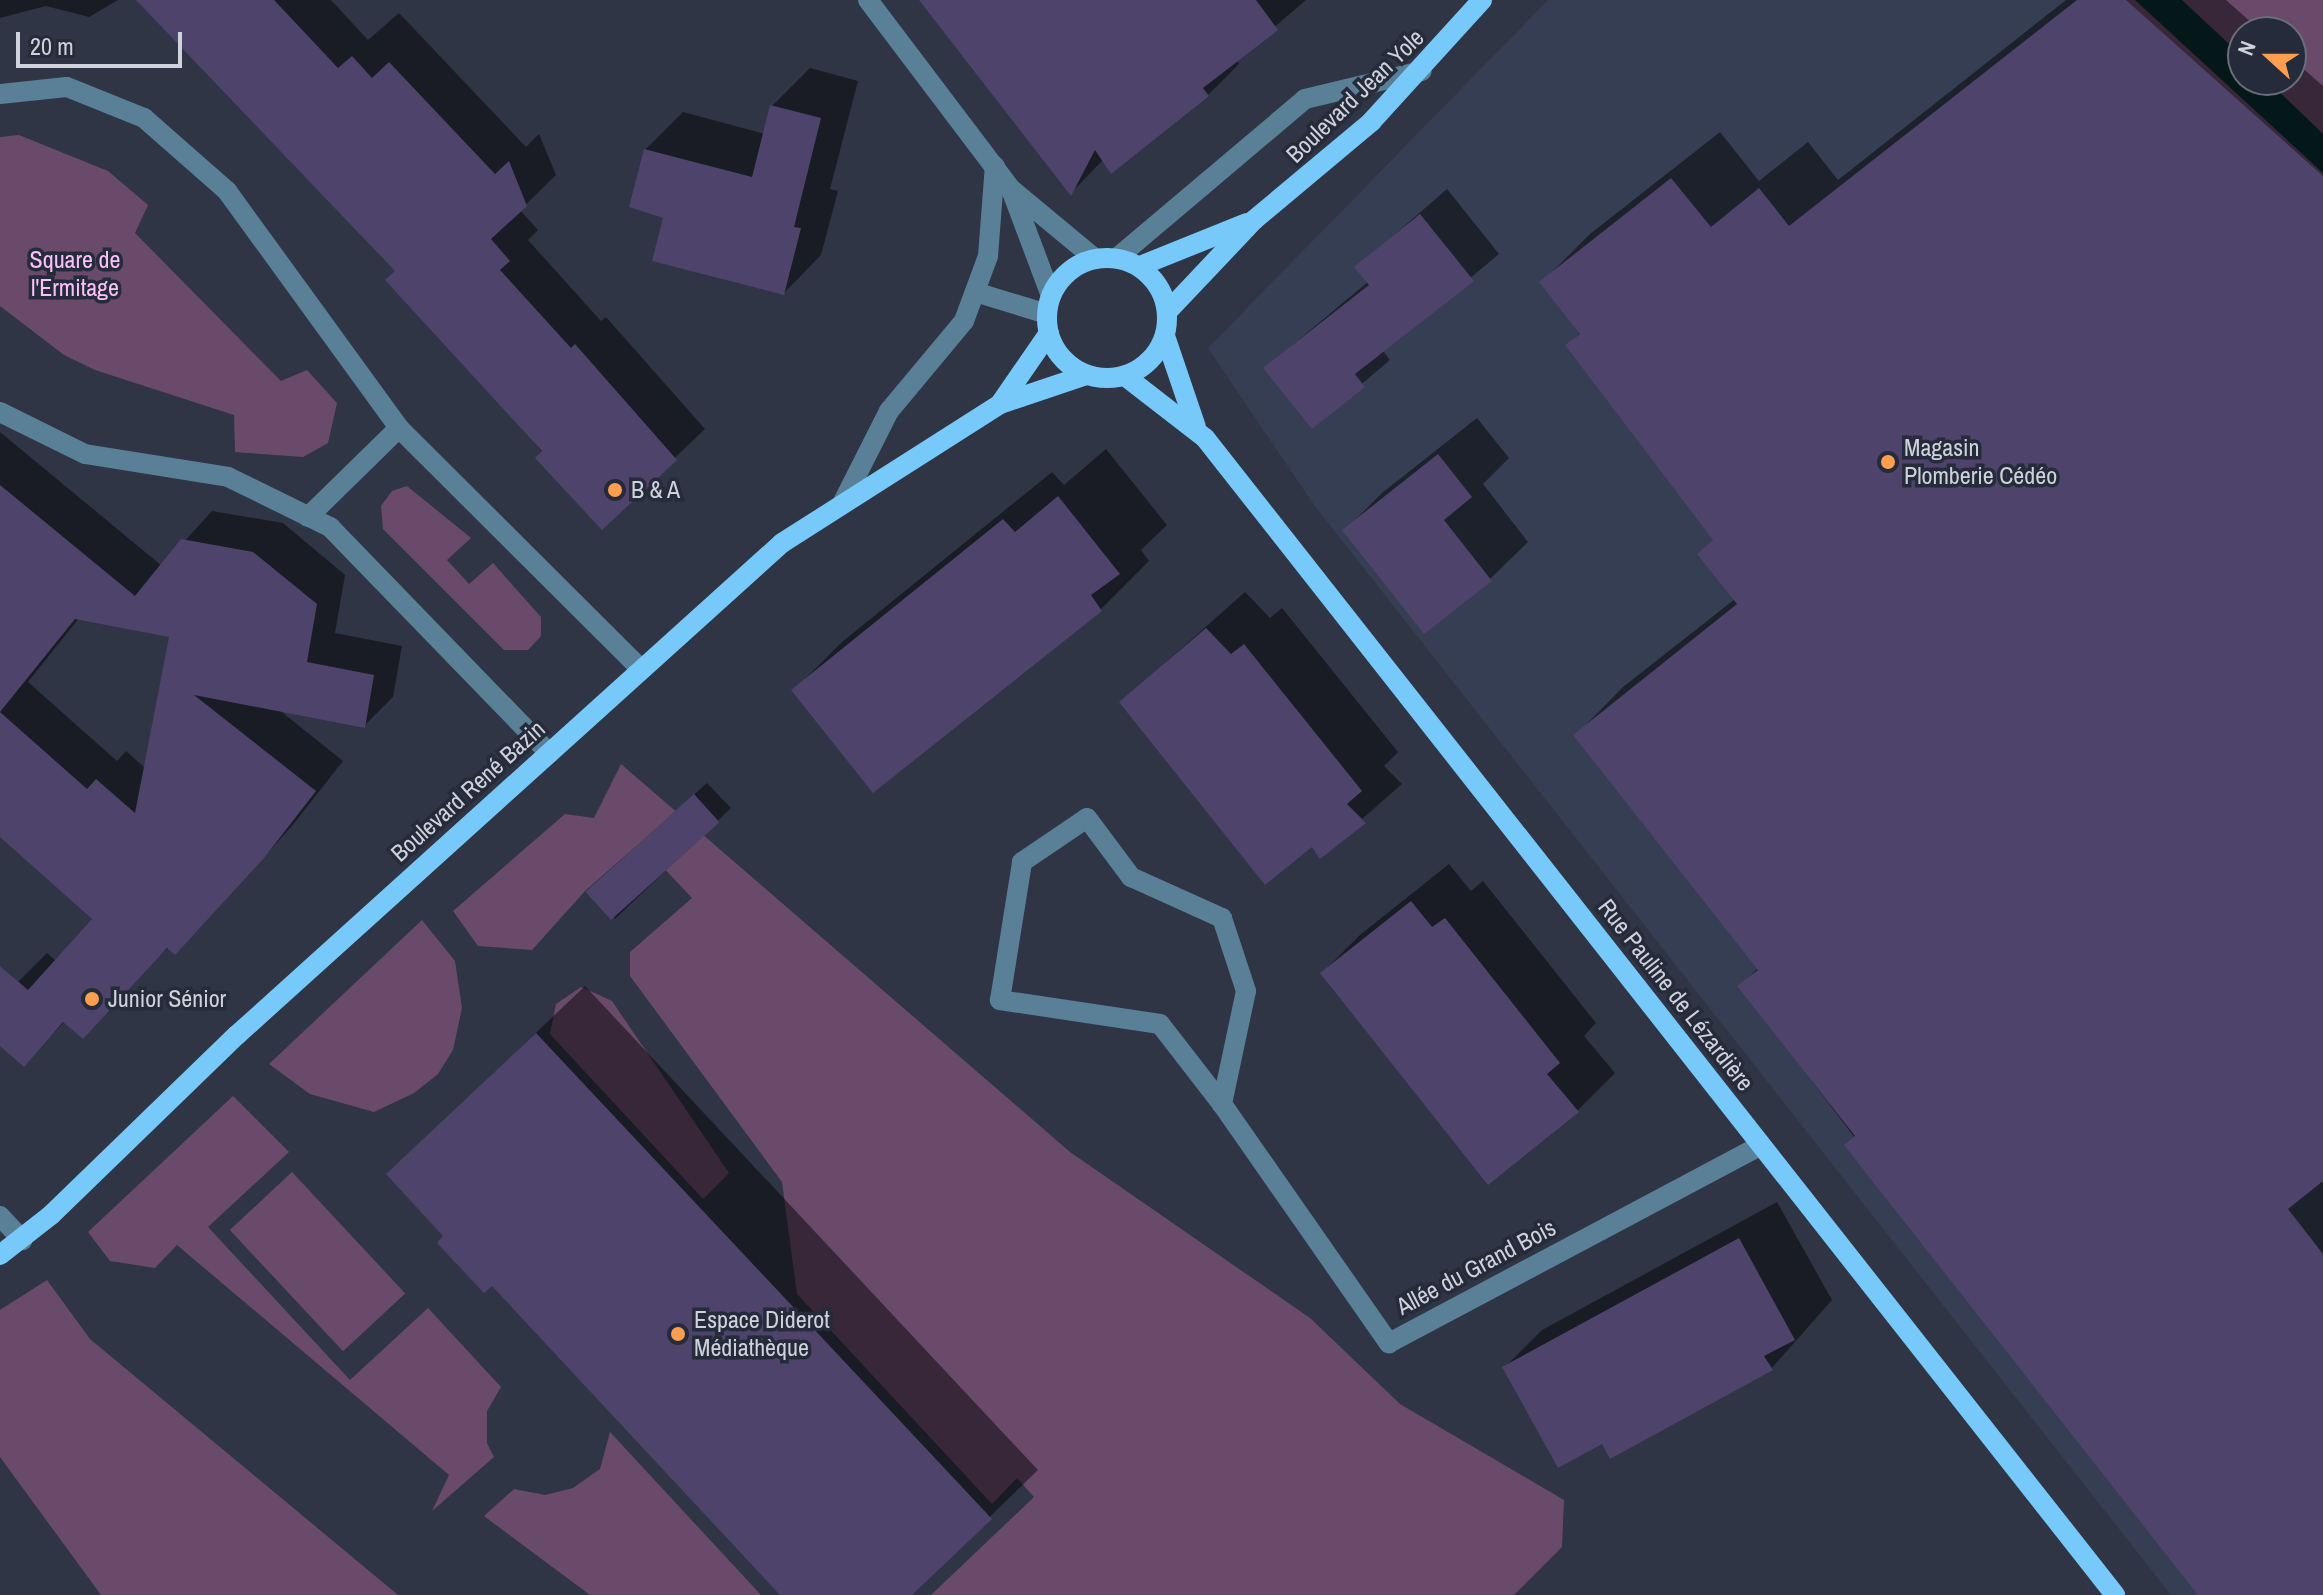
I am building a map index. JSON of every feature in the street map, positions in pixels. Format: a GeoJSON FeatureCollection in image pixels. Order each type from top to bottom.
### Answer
{"type":"FeatureCollection","features":[{"type":"Feature","properties":{"kind":"main road","name":"Boulevard Jean Yole"},"geometry":{"type":"LineString","coordinates":[[1168,311],[1254,220],[1312,175],[1422,71],[1482,0]]}},
{"type":"Feature","properties":{"kind":"main road","name":"Boulevard Jean Yole"},"geometry":{"type":"LineString","coordinates":[[1140,266],[1254,220]]}},
{"type":"Feature","properties":{"kind":"main road"},"geometry":{"type":"LineString","coordinates":[[1094,258],[1117,258],[1140,266],[1163,293],[1168,311],[1165,336],[1150,361],[1125,376],[1086,375],[1069,365],[1049,314],[1068,272],[1094,258]]}},
{"type":"Feature","properties":{"kind":"main road","name":"Boulevard René Bazin"},"geometry":{"type":"LineString","coordinates":[[1000,404],[1049,314]]}},
{"type":"Feature","properties":{"kind":"main road","name":"Rue Pauline de Lézardière"},"geometry":{"type":"LineString","coordinates":[[1165,336],[1196,427]]}},
{"type":"Feature","properties":{"kind":"main road","name":"Boulevard René Bazin"},"geometry":{"type":"LineString","coordinates":[[0,1255],[22,1240],[237,1035],[782,543],[1000,404],[1086,375]]}},
{"type":"Feature","properties":{"kind":"main road","name":"Rue Pauline de Lézardière"},"geometry":{"type":"LineString","coordinates":[[1125,376],[1196,427],[2115,1595]]}},
{"type":"Feature","properties":{"kind":"street"},"geometry":{"type":"LineString","coordinates":[[868,0],[1011,189],[1094,258]]}},
{"type":"Feature","properties":{"kind":"street"},"geometry":{"type":"LineString","coordinates":[[1117,258],[1305,99],[1422,71]]}},
{"type":"Feature","properties":{"kind":"street"},"geometry":{"type":"LineString","coordinates":[[0,94],[67,87],[144,118],[227,191],[399,428],[641,669]]}},
{"type":"Feature","properties":{"kind":"street"},"geometry":{"type":"LineString","coordinates":[[843,502],[889,411],[964,321],[988,256],[995,166]]}},
{"type":"Feature","properties":{"kind":"street"},"geometry":{"type":"LineString","coordinates":[[1011,189],[1049,314]]}},
{"type":"Feature","properties":{"kind":"street"},"geometry":{"type":"LineString","coordinates":[[975,292],[1049,314]]}},
{"type":"Feature","properties":{"kind":"street"},"geometry":{"type":"LineString","coordinates":[[0,412],[85,454],[228,477],[330,527],[549,753]]}},
{"type":"Feature","properties":{"kind":"street"},"geometry":{"type":"LineString","coordinates":[[308,517],[399,428]]}},
{"type":"Feature","properties":{"kind":"street","name":"Allée du Grand Bois"},"geometry":{"type":"LineString","coordinates":[[1222,1104],[1246,991],[1222,918],[1131,877],[1087,818],[1022,862],[1000,1000],[1160,1024],[1222,1104],[1389,1343],[1761,1145]]}},
{"type":"Feature","properties":{"kind":"street"},"geometry":{"type":"LineString","coordinates":[[0,1216],[22,1240]]}},
{"type":"Feature","properties":{"kind":"shaded area"},"geometry":{"type":"Polygon","coordinates":[[[1548,0],[2124,0],[2227,92],[2227,96],[2232,96],[2323,177],[2323,1595],[2171,1595],[1314,505],[1208,348],[1548,0]]]}},
{"type":"Feature","properties":{"kind":"shaded area"},"geometry":{"type":"Polygon","coordinates":[[[2135,0],[2182,0],[2227,42],[2227,85],[2135,0]]]}},
{"type":"Feature","properties":{"kind":"shaded area"},"geometry":{"type":"Polygon","coordinates":[[[2239,96],[2284,96],[2323,134],[2323,173],[2239,96]]]}},
{"type":"Feature","properties":{"kind":"green space"},"geometry":{"type":"Polygon","coordinates":[[[2124,0],[2323,0],[2323,177],[2232,96],[2307,96],[2307,16],[2227,16],[2227,92],[2124,0]]]}},
{"type":"Feature","properties":{"kind":"green space","name":"Square de l'Ermitage"},"geometry":{"type":"Polygon","coordinates":[[[19,135],[108,171],[148,205],[135,233],[281,381],[307,370],[337,403],[328,443],[303,457],[235,452],[234,415],[95,370],[64,355],[0,306],[0,137],[19,135]]]}},
{"type":"Feature","properties":{"kind":"green space"},"geometry":{"type":"Polygon","coordinates":[[[407,486],[471,538],[447,560],[469,584],[493,563],[541,617],[541,636],[528,650],[504,650],[383,529],[381,506],[392,491],[407,486]]]}},
{"type":"Feature","properties":{"kind":"green space"},"geometry":{"type":"Polygon","coordinates":[[[621,764],[1070,1152],[1310,1318],[1400,1404],[1564,1500],[1562,1547],[1514,1595],[931,1595],[1034,1497],[1017,1478],[992,1504],[797,1294],[782,1182],[630,976],[630,952],[692,898],[644,847],[635,847],[585,891],[532,950],[478,946],[453,911],[565,814],[594,818],[621,764]]]}},
{"type":"Feature","properties":{"kind":"green space"},"geometry":{"type":"Polygon","coordinates":[[[422,920],[455,961],[462,1008],[453,1050],[438,1074],[414,1093],[374,1112],[310,1094],[269,1064],[422,920]]]}},
{"type":"Feature","properties":{"kind":"green space"},"geometry":{"type":"Polygon","coordinates":[[[581,987],[612,1001],[729,1173],[703,1199],[550,1034],[556,1004],[581,987]]]}},
{"type":"Feature","properties":{"kind":"green space"},"geometry":{"type":"Polygon","coordinates":[[[233,1096],[289,1152],[208,1227],[350,1380],[428,1308],[501,1387],[487,1411],[487,1443],[494,1457],[432,1511],[449,1475],[177,1245],[155,1268],[110,1261],[88,1232],[233,1096]]]}},
{"type":"Feature","properties":{"kind":"green space"},"geometry":{"type":"Polygon","coordinates":[[[292,1172],[405,1293],[343,1351],[230,1230],[292,1172]]]}},
{"type":"Feature","properties":{"kind":"green space"},"geometry":{"type":"Polygon","coordinates":[[[47,1280],[90,1339],[398,1595],[101,1595],[0,1457],[0,1310],[47,1280]]]}},
{"type":"Feature","properties":{"kind":"green space"},"geometry":{"type":"Polygon","coordinates":[[[610,1432],[761,1595],[590,1595],[484,1516],[514,1489],[545,1495],[573,1488],[600,1469],[610,1432]]]}},
{"type":"Feature","properties":{"kind":"building"},"geometry":{"type":"Polygon","coordinates":[[[136,0],[274,0],[338,68],[352,56],[372,78],[389,62],[495,174],[509,161],[527,206],[491,239],[510,261],[500,270],[571,348],[575,344],[677,460],[602,530],[535,458],[542,451],[385,280],[395,271],[136,0]]]}},
{"type":"Feature","properties":{"kind":"building"},"geometry":{"type":"Polygon","coordinates":[[[919,0],[1256,0],[1278,30],[1203,88],[1209,96],[1111,174],[1095,150],[1071,196],[919,0]]]}},
{"type":"Feature","properties":{"kind":"building"},"geometry":{"type":"Polygon","coordinates":[[[2077,0],[2126,0],[2227,90],[2227,96],[2233,96],[2323,176],[2323,1181],[2288,1209],[2323,1254],[2323,1595],[2198,1595],[1844,1145],[1855,1136],[1737,986],[1758,970],[1573,735],[1737,604],[1697,554],[1713,540],[1565,345],[1580,334],[1539,282],[1671,178],[1711,227],[1759,188],[1789,226],[2077,0]]]}},
{"type":"Feature","properties":{"kind":"building"},"geometry":{"type":"Polygon","coordinates":[[[770,105],[821,118],[794,227],[801,228],[784,295],[652,261],[663,218],[629,207],[644,149],[752,177],[770,105]]]}},
{"type":"Feature","properties":{"kind":"building"},"geometry":{"type":"Polygon","coordinates":[[[1420,214],[1474,281],[1355,374],[1365,387],[1312,429],[1263,368],[1369,285],[1354,267],[1420,214]]]}},
{"type":"Feature","properties":{"kind":"building"},"geometry":{"type":"Polygon","coordinates":[[[1438,454],[1472,497],[1444,520],[1492,581],[1424,634],[1342,530],[1438,454]]]}},
{"type":"Feature","properties":{"kind":"building"},"geometry":{"type":"Polygon","coordinates":[[[0,485],[135,596],[181,539],[253,552],[317,604],[307,662],[374,675],[365,728],[194,695],[316,791],[264,858],[175,955],[167,948],[83,1039],[63,1022],[24,1067],[0,1046],[0,966],[28,990],[92,919],[0,837],[0,485]],[[75,619],[0,712],[87,789],[96,779],[135,813],[169,637],[75,619]]]}},
{"type":"Feature","properties":{"kind":"building"},"geometry":{"type":"Polygon","coordinates":[[[1058,496],[1120,574],[1091,595],[1102,611],[873,793],[791,690],[1003,519],[1015,532],[1058,496]]]}},
{"type":"Feature","properties":{"kind":"building"},"geometry":{"type":"Polygon","coordinates":[[[1206,628],[1231,654],[1244,644],[1362,791],[1347,804],[1366,823],[1320,859],[1312,847],[1265,885],[1119,702],[1206,628]]]}},
{"type":"Feature","properties":{"kind":"building"},"geometry":{"type":"Polygon","coordinates":[[[694,794],[719,822],[611,920],[586,892],[694,794]]]}},
{"type":"Feature","properties":{"kind":"building"},"geometry":{"type":"Polygon","coordinates":[[[1411,901],[1432,927],[1445,918],[1560,1063],[1547,1074],[1579,1112],[1488,1185],[1320,973],[1411,901]]]}},
{"type":"Feature","properties":{"kind":"building","name":"Espace Diderot Médiathèque"},"geometry":{"type":"Polygon","coordinates":[[[536,1033],[992,1519],[912,1595],[780,1595],[492,1286],[484,1293],[437,1243],[443,1236],[386,1174],[536,1033]]]}},
{"type":"Feature","properties":{"kind":"building"},"geometry":{"type":"Polygon","coordinates":[[[1739,1238],[1795,1340],[1764,1356],[1773,1370],[1610,1459],[1602,1444],[1558,1468],[1502,1367],[1739,1238]]]}},
{"type":"Feature","properties":{"kind":"place","name":"Magasin Plomberie Cédéo"},"geometry":{"type":"Point","coordinates":[1888,462]}},
{"type":"Feature","properties":{"kind":"place","name":"B & A"},"geometry":{"type":"Point","coordinates":[615,490]}},
{"type":"Feature","properties":{"kind":"place","name":"Junior Sénior"},"geometry":{"type":"Point","coordinates":[92,999]}},
{"type":"Feature","properties":{"kind":"place","name":"Espace Diderot Médiathèque"},"geometry":{"type":"Point","coordinates":[678,1334]}}]}
